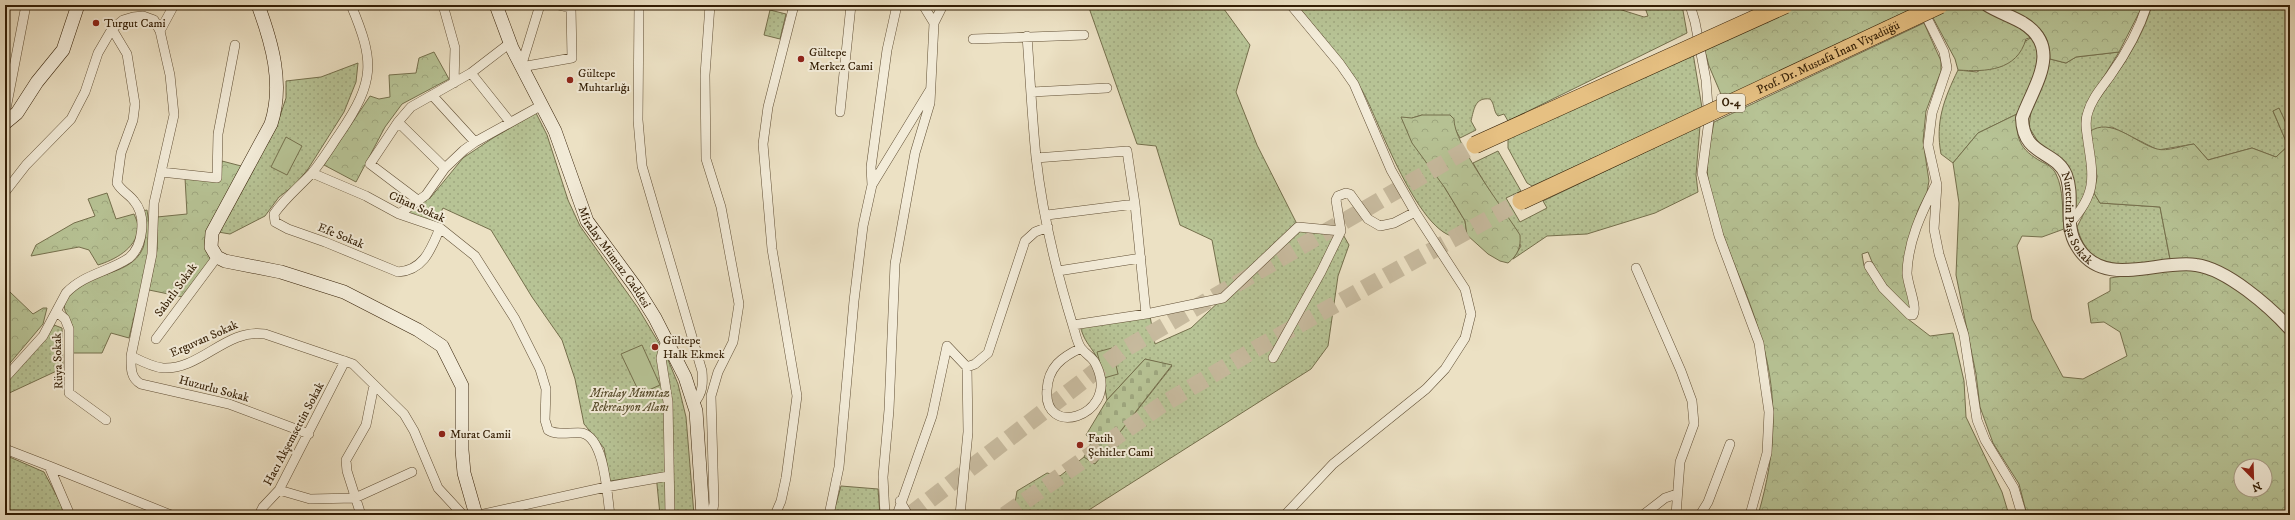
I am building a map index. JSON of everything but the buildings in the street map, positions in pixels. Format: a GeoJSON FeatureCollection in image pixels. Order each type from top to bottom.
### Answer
{"type":"FeatureCollection","features":[{"type":"Feature","properties":{"kind":"highway"},"geometry":{"type":"LineString","coordinates":[[1475,144],[1784,5]]}},
{"type":"Feature","properties":{"kind":"highway","name":"Prof. Dr. Mustafa İnan Viyadüğü"},"geometry":{"type":"LineString","coordinates":[[1521,201],[1940,5]]}},
{"type":"Feature","properties":{"kind":"main road"},"geometry":{"type":"LineString","coordinates":[[5,123],[17,113],[36,82],[64,50],[78,5]]}},
{"type":"Feature","properties":{"kind":"main road"},"geometry":{"type":"LineString","coordinates":[[258,5],[274,56],[277,85],[276,103],[271,124],[212,234],[210,244],[217,256],[225,261],[281,272],[344,292],[418,330],[442,346],[462,386],[462,450],[464,474],[476,515]]}},
{"type":"Feature","properties":{"kind":"main road","name":"Miralay Mümtaz Caddesi"},"geometry":{"type":"LineString","coordinates":[[496,5],[510,43],[521,67],[542,105],[561,146],[587,221],[637,289],[668,343],[685,377],[694,403],[699,434],[703,515]]}},
{"type":"Feature","properties":{"kind":"street"},"geometry":{"type":"LineString","coordinates":[[5,114],[26,5]]}},
{"type":"Feature","properties":{"kind":"street"},"geometry":{"type":"LineString","coordinates":[[160,31],[174,5]]}},
{"type":"Feature","properties":{"kind":"street"},"geometry":{"type":"LineString","coordinates":[[312,173],[352,114],[368,77],[367,48],[351,5]]}},
{"type":"Feature","properties":{"kind":"street"},"geometry":{"type":"LineString","coordinates":[[444,5],[455,48],[454,83]]}},
{"type":"Feature","properties":{"kind":"street"},"geometry":{"type":"LineString","coordinates":[[540,5],[521,67],[572,58],[571,6],[558,5]]}},
{"type":"Feature","properties":{"kind":"street"},"geometry":{"type":"LineString","coordinates":[[639,5],[638,120],[642,166],[662,240],[702,371],[702,387],[700,394],[694,403]]}},
{"type":"Feature","properties":{"kind":"street"},"geometry":{"type":"LineString","coordinates":[[710,5],[705,75],[706,159],[721,207],[739,297],[733,342],[718,372],[711,396],[714,491],[712,515]]}},
{"type":"Feature","properties":{"kind":"street"},"geometry":{"type":"LineString","coordinates":[[775,515],[781,501],[786,478],[797,396],[770,236],[763,138],[773,84],[794,5]]}},
{"type":"Feature","properties":{"kind":"street"},"geometry":{"type":"LineString","coordinates":[[840,112],[850,5]]}},
{"type":"Feature","properties":{"kind":"street"},"geometry":{"type":"LineString","coordinates":[[829,515],[839,467],[854,301],[863,226],[872,185],[871,167],[886,57],[897,5]]}},
{"type":"Feature","properties":{"kind":"street"},"geometry":{"type":"LineString","coordinates":[[922,5],[934,23]]}},
{"type":"Feature","properties":{"kind":"street"},"geometry":{"type":"LineString","coordinates":[[1285,515],[1333,464],[1426,389],[1445,369],[1465,338],[1471,314],[1465,289],[1415,212],[1391,170],[1354,84],[1340,64],[1291,5]]}},
{"type":"Feature","properties":{"kind":"street"},"geometry":{"type":"LineString","coordinates":[[1690,5],[1695,22],[1706,80],[1709,120],[1702,173],[1719,236],[1759,343],[1769,412],[1767,454],[1750,515]]}},
{"type":"Feature","properties":{"kind":"street"},"geometry":{"type":"LineString","coordinates":[[1695,5],[1695,22]]}},
{"type":"Feature","properties":{"kind":"street"},"geometry":{"type":"LineString","coordinates":[[1921,5],[1944,52],[1947,68],[1932,113],[1928,145],[1937,183],[1934,229],[1939,254],[1964,335],[1975,411],[1985,440],[2014,488],[2022,515]]}},
{"type":"Feature","properties":{"kind":"street","name":"Nurettin Paşa Sokak"},"geometry":{"type":"LineString","coordinates":[[1987,5],[2029,27],[2042,44],[2042,65],[2022,118],[2022,125],[2032,145],[2059,164],[2066,174],[2069,189],[2070,224],[2077,247],[2095,264],[2119,270],[2188,265],[2202,266],[2245,289],[2259,299],[2290,330]]}},
{"type":"Feature","properties":{"kind":"street"},"geometry":{"type":"LineString","coordinates":[[2070,224],[2080,212],[2093,182],[2086,128],[2088,111],[2101,86],[2124,54],[2136,33],[2146,5]]}},
{"type":"Feature","properties":{"kind":"street"},"geometry":{"type":"LineString","coordinates":[[885,515],[883,477],[890,396],[895,264],[914,160],[921,128],[930,103],[934,23],[940,7]]}},
{"type":"Feature","properties":{"kind":"street"},"geometry":{"type":"LineString","coordinates":[[5,192],[26,165],[71,119],[85,92],[98,53],[112,29],[123,20],[138,16],[149,17],[154,20],[160,31],[170,75],[174,115],[154,203],[152,254],[131,356]]}},
{"type":"Feature","properties":{"kind":"street"},"geometry":{"type":"LineString","coordinates":[[5,378],[39,340],[57,312],[66,293],[78,281],[123,262],[134,254],[139,247],[142,232],[137,204],[117,183],[120,153],[133,120],[135,104],[127,54],[112,29]]}},
{"type":"Feature","properties":{"kind":"street"},"geometry":{"type":"LineString","coordinates":[[973,39],[1084,35]]}},
{"type":"Feature","properties":{"kind":"street"},"geometry":{"type":"LineString","coordinates":[[1027,36],[1036,158],[1048,227],[1058,271],[1081,348],[1092,357],[1101,378],[1101,392],[1094,403],[1082,414],[1071,418],[1059,416],[1054,414],[1048,405],[1046,392],[1049,376],[1052,368],[1061,359],[1081,348]]}},
{"type":"Feature","properties":{"kind":"street"},"geometry":{"type":"LineString","coordinates":[[419,201],[370,164],[398,122],[411,107],[471,73],[510,43]]}},
{"type":"Feature","properties":{"kind":"street"},"geometry":{"type":"LineString","coordinates":[[161,172],[217,178],[218,134],[235,45]]}},
{"type":"Feature","properties":{"kind":"street"},"geometry":{"type":"LineString","coordinates":[[471,73],[510,122]]}},
{"type":"Feature","properties":{"kind":"street"},"geometry":{"type":"LineString","coordinates":[[872,185],[931,88]]}},
{"type":"Feature","properties":{"kind":"street"},"geometry":{"type":"LineString","coordinates":[[1032,92],[1107,88]]}},
{"type":"Feature","properties":{"kind":"street"},"geometry":{"type":"LineString","coordinates":[[432,95],[475,142]]}},
{"type":"Feature","properties":{"kind":"street"},"geometry":{"type":"LineString","coordinates":[[399,214],[426,195],[445,168],[475,142],[542,105]]}},
{"type":"Feature","properties":{"kind":"street"},"geometry":{"type":"LineString","coordinates":[[398,122],[445,168]]}},
{"type":"Feature","properties":{"kind":"street"},"geometry":{"type":"LineString","coordinates":[[1036,158],[1127,151],[1135,204],[1146,314]]}},
{"type":"Feature","properties":{"kind":"street","name":"Cihan Sokak"},"geometry":{"type":"LineString","coordinates":[[312,173],[366,196],[399,214],[440,228],[475,256],[531,347],[546,389],[545,420],[548,430],[555,433],[581,433],[593,440],[599,451],[610,515]]}},
{"type":"Feature","properties":{"kind":"street","name":"Efe Sokak"},"geometry":{"type":"LineString","coordinates":[[312,173],[274,214],[275,222],[280,226],[398,272],[409,270],[424,261],[440,228]]}},
{"type":"Feature","properties":{"kind":"street"},"geometry":{"type":"LineString","coordinates":[[1869,266],[1883,288],[1910,315],[1913,315],[1914,306],[1907,275],[1911,241],[1937,183]]}},
{"type":"Feature","properties":{"kind":"street"},"geometry":{"type":"LineString","coordinates":[[1273,358],[1321,272],[1341,231],[1336,200],[1341,193],[1350,194],[1368,219],[1380,226],[1394,223],[1415,212]]}},
{"type":"Feature","properties":{"kind":"street"},"geometry":{"type":"LineString","coordinates":[[137,204],[154,203]]}},
{"type":"Feature","properties":{"kind":"street"},"geometry":{"type":"LineString","coordinates":[[1047,215],[1135,204]]}},
{"type":"Feature","properties":{"kind":"street"},"geometry":{"type":"LineString","coordinates":[[1073,325],[1146,314],[1223,298],[1298,226],[1341,231]]}},
{"type":"Feature","properties":{"kind":"street"},"geometry":{"type":"LineString","coordinates":[[967,367],[975,364],[988,353],[1025,240],[1035,232],[1048,227]]}},
{"type":"Feature","properties":{"kind":"street","name":"Sabırlı Sokak"},"geometry":{"type":"LineString","coordinates":[[156,339],[217,256]]}},
{"type":"Feature","properties":{"kind":"street"},"geometry":{"type":"LineString","coordinates":[[1058,271],[1140,258]]}},
{"type":"Feature","properties":{"kind":"street"},"geometry":{"type":"LineString","coordinates":[[1636,268],[1681,371],[1692,401],[1693,428],[1680,462],[1676,515]]}},
{"type":"Feature","properties":{"kind":"street","name":"Rüya Sokak"},"geometry":{"type":"LineString","coordinates":[[57,312],[65,319],[69,329],[69,393],[106,420]]}},
{"type":"Feature","properties":{"kind":"street","name":"Erguvan Sokak"},"geometry":{"type":"LineString","coordinates":[[131,356],[155,366],[172,367],[201,356],[237,336],[255,332],[353,364],[406,418],[414,431],[432,480],[443,495],[463,515]]}},
{"type":"Feature","properties":{"kind":"street"},"geometry":{"type":"LineString","coordinates":[[668,343],[664,346],[661,358],[668,402],[668,476],[670,515]]}},
{"type":"Feature","properties":{"kind":"street"},"geometry":{"type":"LineString","coordinates":[[897,515],[900,501],[932,416],[947,346],[967,367],[968,432],[960,515]]}},
{"type":"Feature","properties":{"kind":"street","name":"Huzurlu Sokak"},"geometry":{"type":"LineString","coordinates":[[131,356],[132,373],[137,382],[140,384],[229,404],[309,434]]}},
{"type":"Feature","properties":{"kind":"street","name":"Hacı Akşemsettin Sokak"},"geometry":{"type":"LineString","coordinates":[[259,515],[263,507],[279,490],[309,434],[345,361]]}},
{"type":"Feature","properties":{"kind":"street"},"geometry":{"type":"LineString","coordinates":[[361,515],[347,471],[346,460],[366,425],[374,385]]}},
{"type":"Feature","properties":{"kind":"street"},"geometry":{"type":"LineString","coordinates":[[1700,515],[1708,502],[1730,444]]}},
{"type":"Feature","properties":{"kind":"street"},"geometry":{"type":"LineString","coordinates":[[5,448],[171,515]]}},
{"type":"Feature","properties":{"kind":"street"},"geometry":{"type":"LineString","coordinates":[[50,466],[70,515]]}},
{"type":"Feature","properties":{"kind":"street"},"geometry":{"type":"LineString","coordinates":[[279,490],[310,499],[355,498],[412,472]]}},
{"type":"Feature","properties":{"kind":"street"},"geometry":{"type":"LineString","coordinates":[[479,515],[606,487],[668,476]]}},
{"type":"Feature","properties":{"kind":"street"},"geometry":{"type":"LineString","coordinates":[[1648,513],[1665,498],[1677,494]]}},
{"type":"Feature","properties":{"kind":"street"},"geometry":{"type":"LineString","coordinates":[[900,501],[908,515]]}},
{"type":"Feature","properties":{"kind":"green space"},"geometry":{"type":"Polygon","coordinates":[[[1088,5],[1221,5],[1250,45],[1236,92],[1257,145],[1298,226],[1341,231],[1349,245],[1338,276],[1328,346],[1311,369],[1081,515],[1013,515],[1017,491],[1047,473],[1060,476],[1084,457],[1095,464],[1172,366],[1145,359],[1107,400],[1099,362],[1085,340],[1080,326],[1150,316],[1155,344],[1191,328],[1223,298],[1212,240],[1180,225],[1156,146],[1137,144],[1088,5]]]}},
{"type":"Feature","properties":{"kind":"green space"},"geometry":{"type":"Polygon","coordinates":[[[1297,5],[1606,5],[1644,17],[1648,16],[1644,5],[1682,5],[1687,33],[1508,121],[1504,114],[1498,116],[1490,99],[1481,100],[1476,105],[1471,121],[1476,130],[1460,138],[1454,127],[1422,115],[1412,118],[1445,188],[1465,221],[1467,235],[1451,236],[1435,225],[1420,206],[1391,154],[1363,92],[1340,58],[1297,5]]]}},
{"type":"Feature","properties":{"kind":"green space"},"geometry":{"type":"Polygon","coordinates":[[[1800,5],[1915,5],[1916,7],[1723,99],[1709,66],[1704,48],[1800,5]]]}},
{"type":"Feature","properties":{"kind":"green space"},"geometry":{"type":"Polygon","coordinates":[[[1958,5],[1974,5],[2012,23],[2032,37],[2026,39],[2022,50],[2016,58],[2008,63],[1989,70],[1958,70],[1955,59],[1932,16],[1958,5]]]}},
{"type":"Feature","properties":{"kind":"green space"},"geometry":{"type":"Polygon","coordinates":[[[1999,5],[2143,5],[2119,52],[2076,57],[2066,63],[2050,59],[2049,47],[2046,38],[2035,24],[1999,5]]]}},
{"type":"Feature","properties":{"kind":"green space"},"geometry":{"type":"Polygon","coordinates":[[[2152,5],[2290,5],[2290,132],[2279,109],[2273,111],[2288,146],[2276,157],[2252,148],[2208,160],[2194,144],[2158,150],[2112,127],[2089,132],[2091,115],[2095,105],[2135,45],[2142,32],[2152,5]]]}},
{"type":"Feature","properties":{"kind":"green space"},"geometry":{"type":"Polygon","coordinates":[[[770,10],[786,14],[780,39],[764,35],[770,10]]]}},
{"type":"Feature","properties":{"kind":"green space"},"geometry":{"type":"Polygon","coordinates":[[[1924,23],[1941,61],[1941,71],[1926,111],[1923,141],[1929,181],[1927,192],[1918,210],[1906,248],[1910,309],[1885,284],[1868,252],[1862,254],[1864,266],[1874,281],[1908,319],[1930,336],[1953,333],[1964,381],[1966,417],[2002,492],[2009,515],[1758,515],[1769,468],[1772,444],[1773,421],[1770,375],[1765,351],[1752,309],[1723,236],[1712,198],[1707,165],[1714,122],[1924,23]]]}},
{"type":"Feature","properties":{"kind":"green space"},"geometry":{"type":"Polygon","coordinates":[[[2032,37],[2037,43],[2040,61],[2017,114],[1978,133],[1953,163],[1941,154],[1939,131],[1945,101],[1958,70],[1977,72],[2032,37]]]}},
{"type":"Feature","properties":{"kind":"green space"},"geometry":{"type":"Polygon","coordinates":[[[434,52],[449,79],[402,104],[385,127],[356,182],[324,165],[370,96],[379,99],[390,97],[389,75],[416,73],[419,58],[434,52]]]}},
{"type":"Feature","properties":{"kind":"green space"},"geometry":{"type":"Polygon","coordinates":[[[2119,52],[2085,107],[2083,120],[2090,175],[2087,189],[2076,211],[2074,186],[2040,145],[2029,127],[2031,111],[2050,59],[2066,63],[2076,57],[2119,52]]]}},
{"type":"Feature","properties":{"kind":"green space"},"geometry":{"type":"Polygon","coordinates":[[[1693,53],[1702,108],[1532,186],[1527,183],[1508,148],[1508,140],[1511,137],[1693,53]]]}},
{"type":"Feature","properties":{"kind":"green space"},"geometry":{"type":"Polygon","coordinates":[[[358,63],[356,82],[344,112],[308,169],[296,184],[279,197],[265,216],[230,234],[218,232],[276,128],[286,98],[286,81],[321,77],[358,63]]]}},
{"type":"Feature","properties":{"kind":"green space"},"geometry":{"type":"Polygon","coordinates":[[[2279,108],[2290,132],[2290,323],[2195,259],[2170,259],[2160,207],[2100,203],[2094,193],[2097,177],[2089,132],[2097,128],[2106,127],[2114,129],[2123,132],[2149,146],[2161,150],[2194,144],[2208,160],[2252,148],[2276,157],[2288,146],[2273,111],[2279,108]]]}},
{"type":"Feature","properties":{"kind":"green space","name":"Miralay Mümtaz Rekreasyon Alanı"},"geometry":{"type":"Polygon","coordinates":[[[536,113],[547,135],[568,200],[580,226],[638,308],[666,355],[678,384],[686,417],[694,515],[660,515],[656,474],[610,481],[604,448],[584,424],[575,379],[562,340],[532,297],[491,230],[443,208],[436,222],[408,213],[431,197],[463,158],[493,138],[536,113]]]}},
{"type":"Feature","properties":{"kind":"green space"},"geometry":{"type":"Polygon","coordinates":[[[2017,114],[2017,130],[2020,142],[2028,153],[2052,168],[2056,174],[2062,194],[2064,229],[2042,237],[2022,236],[2017,246],[2032,319],[2063,377],[2083,379],[2127,356],[2120,332],[2104,322],[2091,323],[2088,303],[2110,291],[2110,278],[2174,269],[2193,270],[2208,274],[2234,287],[2246,296],[2290,338],[2290,515],[2027,515],[2019,484],[1993,443],[1980,407],[1976,374],[1956,275],[1959,203],[1953,163],[1978,133],[2017,114]]]}},
{"type":"Feature","properties":{"kind":"green space"},"geometry":{"type":"Polygon","coordinates":[[[1422,115],[1450,115],[1454,119],[1456,130],[1470,160],[1520,235],[1518,250],[1508,263],[1500,261],[1488,254],[1467,235],[1465,221],[1445,188],[1412,143],[1401,117],[1412,118],[1422,115]]]}},
{"type":"Feature","properties":{"kind":"green space"},"geometry":{"type":"Polygon","coordinates":[[[1700,126],[1696,175],[1698,192],[1655,213],[1587,234],[1547,236],[1513,259],[1521,246],[1473,163],[1498,151],[1521,191],[1506,198],[1520,222],[1547,208],[1543,201],[1700,126]]]}},
{"type":"Feature","properties":{"kind":"green space"},"geometry":{"type":"Polygon","coordinates":[[[286,137],[302,146],[287,175],[271,167],[286,137]]]}},
{"type":"Feature","properties":{"kind":"green space"},"geometry":{"type":"Polygon","coordinates":[[[222,161],[245,167],[210,233],[213,257],[183,297],[149,290],[157,250],[157,217],[187,214],[185,178],[219,181],[222,161]]]}},
{"type":"Feature","properties":{"kind":"green space"},"geometry":{"type":"Polygon","coordinates":[[[107,193],[116,219],[134,214],[138,224],[136,236],[133,242],[123,253],[98,265],[89,250],[79,247],[31,256],[36,245],[74,223],[95,216],[88,199],[107,193]]]}},
{"type":"Feature","properties":{"kind":"green space"},"geometry":{"type":"Polygon","coordinates":[[[2094,193],[2100,203],[2160,207],[2170,259],[2126,264],[2102,260],[2091,253],[2083,243],[2077,227],[2094,193]]]}},
{"type":"Feature","properties":{"kind":"green space"},"geometry":{"type":"Polygon","coordinates":[[[147,210],[151,237],[150,250],[129,338],[111,333],[102,353],[73,353],[73,328],[64,306],[65,303],[71,292],[80,285],[116,271],[136,258],[144,244],[145,230],[143,211],[147,210]]]}},
{"type":"Feature","properties":{"kind":"green space"},"geometry":{"type":"Polygon","coordinates":[[[10,292],[33,314],[43,308],[47,308],[43,324],[5,369],[5,297],[10,292]]]}},
{"type":"Feature","properties":{"kind":"green space"},"geometry":{"type":"Polygon","coordinates":[[[54,325],[62,328],[63,368],[5,395],[5,382],[39,346],[54,325]]]}},
{"type":"Feature","properties":{"kind":"green space"},"geometry":{"type":"Polygon","coordinates":[[[642,345],[660,385],[640,394],[621,354],[642,345]]]}},
{"type":"Feature","properties":{"kind":"green space"},"geometry":{"type":"Polygon","coordinates":[[[1112,348],[1118,374],[1104,378],[1097,352],[1112,348]]]}},
{"type":"Feature","properties":{"kind":"green space"},"geometry":{"type":"Polygon","coordinates":[[[1145,359],[1172,365],[1095,464],[1084,457],[1093,439],[1086,435],[1107,400],[1145,359]]]}},
{"type":"Feature","properties":{"kind":"green space"},"geometry":{"type":"Polygon","coordinates":[[[5,455],[44,472],[61,504],[64,515],[5,515],[5,455]]]}},
{"type":"Feature","properties":{"kind":"green space"},"geometry":{"type":"Polygon","coordinates":[[[841,486],[878,489],[880,515],[833,515],[841,486]]]}},
{"type":"Feature","properties":{"kind":"tunnel"},"geometry":{"type":"LineString","coordinates":[[910,515],[1123,350],[1475,145]]}},
{"type":"Feature","properties":{"kind":"tunnel"},"geometry":{"type":"LineString","coordinates":[[1005,515],[1160,406],[1259,347],[1521,201]]}},
{"type":"Feature","properties":{"kind":"place","name":"Turgut Cami"},"geometry":{"type":"Point","coordinates":[96,23]}},
{"type":"Feature","properties":{"kind":"place","name":"Gültepe Merkez Cami"},"geometry":{"type":"Point","coordinates":[801,59]}},
{"type":"Feature","properties":{"kind":"place","name":"Gültepe Muhtarlığı"},"geometry":{"type":"Point","coordinates":[570,80]}},
{"type":"Feature","properties":{"kind":"place","name":"Gültepe Halk Ekmek"},"geometry":{"type":"Point","coordinates":[655,347]}},
{"type":"Feature","properties":{"kind":"place","name":"Murat Camii"},"geometry":{"type":"Point","coordinates":[442,434]}},
{"type":"Feature","properties":{"kind":"place","name":"Fatih Şehitler Cami"},"geometry":{"type":"Point","coordinates":[1080,445]}}]}
